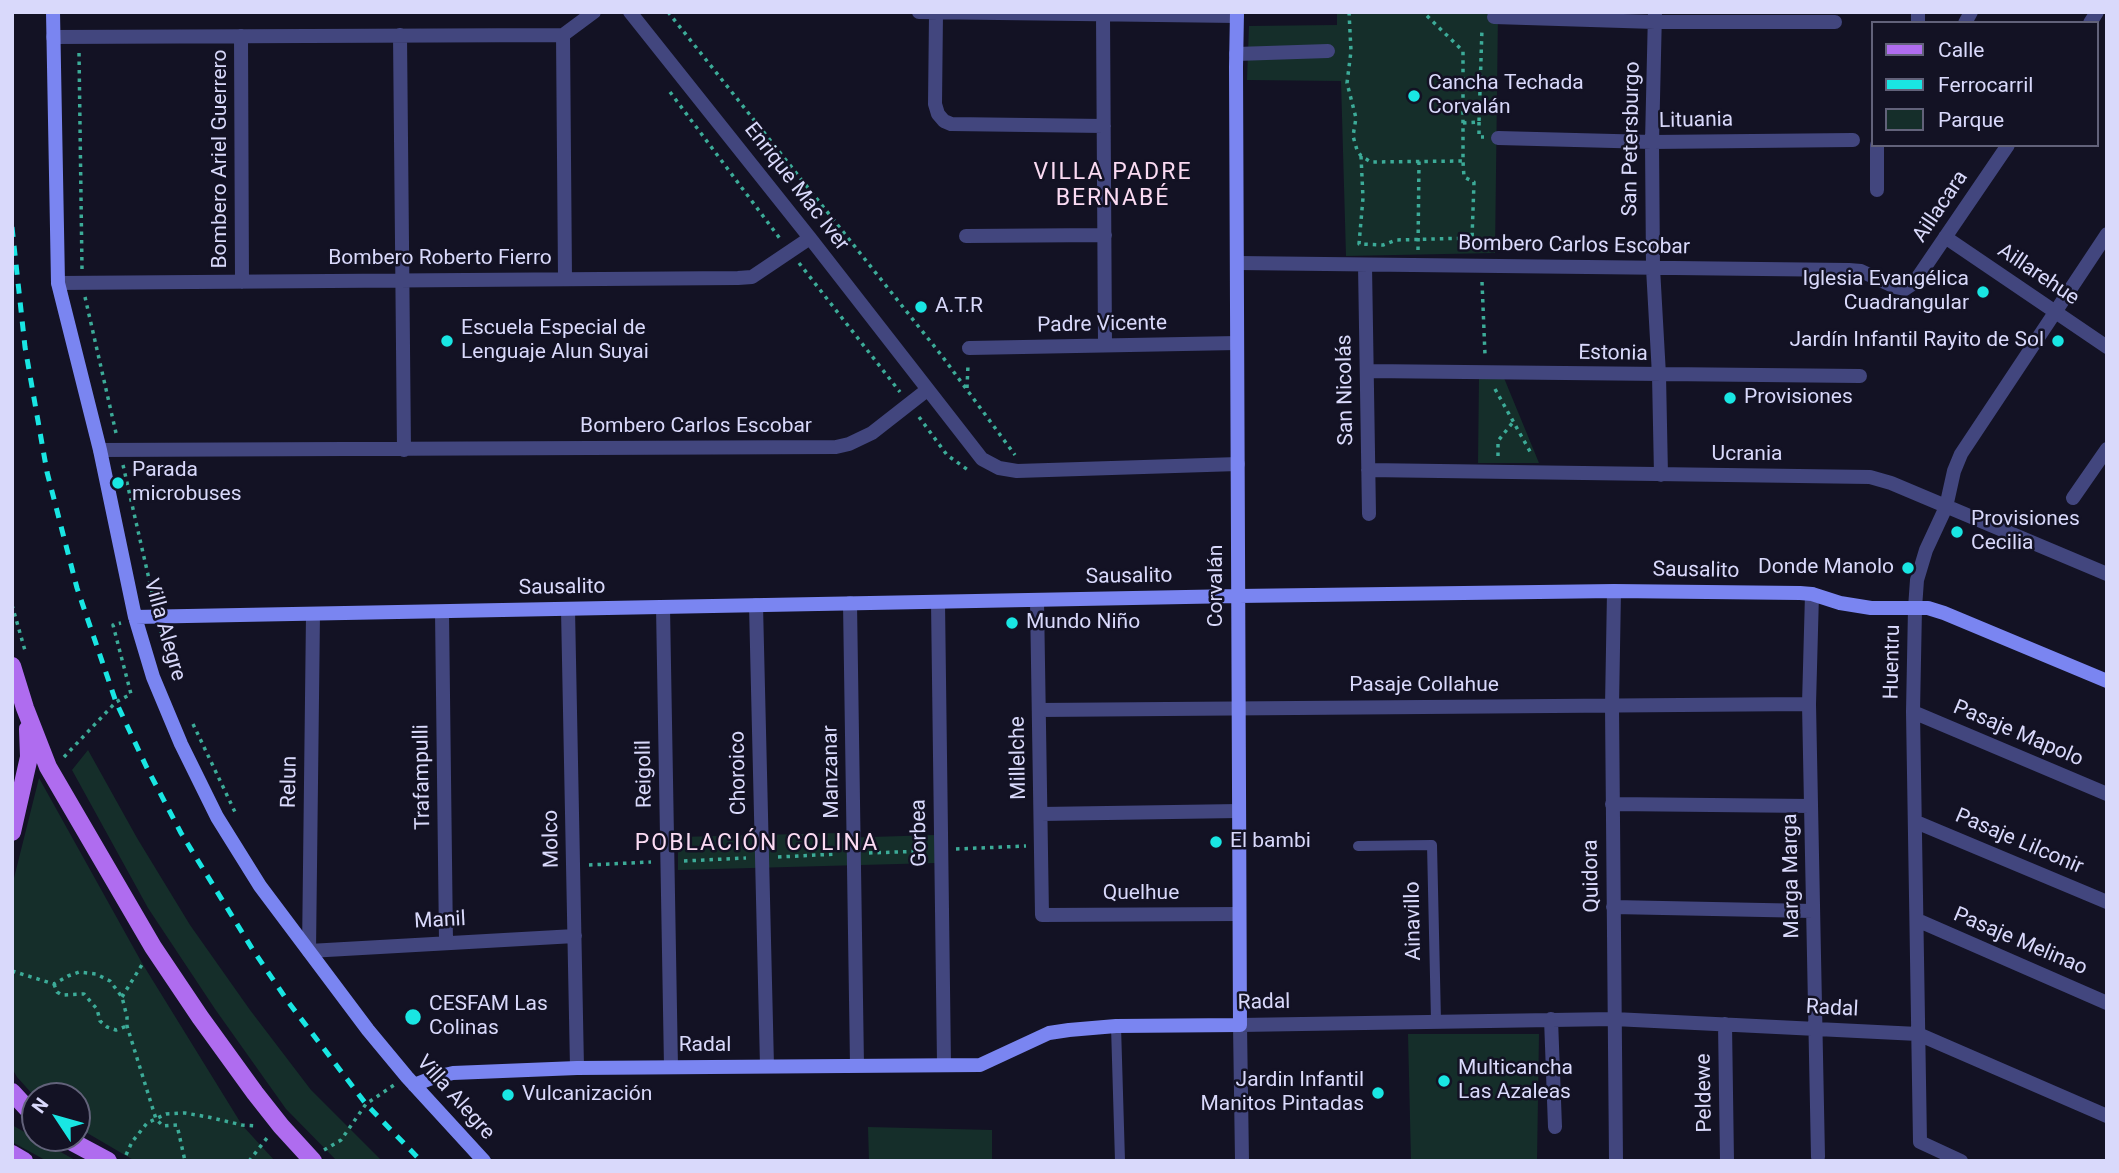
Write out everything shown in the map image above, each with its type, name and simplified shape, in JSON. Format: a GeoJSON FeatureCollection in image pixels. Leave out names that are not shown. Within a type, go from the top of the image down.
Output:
{"type":"FeatureCollection","features":[{"type":"Feature","properties":{"kind":"main road"},"geometry":{"type":"LineString","coordinates":[[12,666],[48,767],[152,947],[281,1126],[312,1159]]}},
{"type":"Feature","properties":{"kind":"main road"},"geometry":{"type":"LineString","coordinates":[[14,825],[29,757],[25,708]]}},
{"type":"Feature","properties":{"kind":"main road"},"geometry":{"type":"LineString","coordinates":[[12,790],[14,825]]}},
{"type":"Feature","properties":{"kind":"main road"},"geometry":{"type":"LineString","coordinates":[[91,1152],[107,1161]]}},
{"type":"Feature","properties":{"kind":"main road"},"geometry":{"type":"LineString","coordinates":[[12,1154],[24,1161]]}},
{"type":"Feature","properties":{"kind":"street","name":"Villa Alegre"},"geometry":{"type":"LineString","coordinates":[[53,12],[58,283],[100,450],[135,617],[163,703],[217,817],[260,886],[368,1030],[410,1081],[484,1161]]}},
{"type":"Feature","properties":{"kind":"street"},"geometry":{"type":"LineString","coordinates":[[53,37],[563,35],[593,12]]}},
{"type":"Feature","properties":{"kind":"street","name":"Enrique Mac Iver"},"geometry":{"type":"LineString","coordinates":[[630,12],[927,390]]}},
{"type":"Feature","properties":{"kind":"street"},"geometry":{"type":"LineString","coordinates":[[919,13],[1237,14]]}},
{"type":"Feature","properties":{"kind":"street"},"geometry":{"type":"LineString","coordinates":[[936,14],[935,104],[944,121],[951,124],[1104,126]]}},
{"type":"Feature","properties":{"kind":"street","name":"Corvalán"},"geometry":{"type":"LineString","coordinates":[[1237,14],[1242,1161]]}},
{"type":"Feature","properties":{"kind":"street"},"geometry":{"type":"LineString","coordinates":[[1103,15],[1105,345]]}},
{"type":"Feature","properties":{"kind":"street"},"geometry":{"type":"LineString","coordinates":[[1488,17],[1655,17],[1835,22]]}},
{"type":"Feature","properties":{"kind":"street","name":"San Petersburgo"},"geometry":{"type":"LineString","coordinates":[[1655,17],[1651,142],[1661,475]]}},
{"type":"Feature","properties":{"kind":"street"},"geometry":{"type":"LineString","coordinates":[[400,35],[404,450]]}},
{"type":"Feature","properties":{"kind":"street"},"geometry":{"type":"LineString","coordinates":[[563,35],[565,279]]}},
{"type":"Feature","properties":{"kind":"street","name":"Bombero Ariel Guerrero"},"geometry":{"type":"LineString","coordinates":[[241,36],[242,282]]}},
{"type":"Feature","properties":{"kind":"street"},"geometry":{"type":"LineString","coordinates":[[1236,54],[1328,51]]}},
{"type":"Feature","properties":{"kind":"street","name":"Lituania"},"geometry":{"type":"LineString","coordinates":[[1498,138],[1651,142],[1853,140]]}},
{"type":"Feature","properties":{"kind":"street"},"geometry":{"type":"LineString","coordinates":[[1877,147],[1878,190]]}},
{"type":"Feature","properties":{"kind":"street","name":"Aillacara"},"geometry":{"type":"LineString","coordinates":[[1905,289],[1914,283],[2007,147]]}},
{"type":"Feature","properties":{"kind":"street","name":"Huentru"},"geometry":{"type":"LineString","coordinates":[[1961,1161],[1920,1142],[1913,712],[1915,608],[1921,565],[1946,507],[1954,471],[1961,454],[2107,234]]}},
{"type":"Feature","properties":{"kind":"street"},"geometry":{"type":"LineString","coordinates":[[966,236],[1105,235]]}},
{"type":"Feature","properties":{"kind":"street","name":"Aillarehue"},"geometry":{"type":"LineString","coordinates":[[1945,237],[2107,348]]}},
{"type":"Feature","properties":{"kind":"street","name":"Bombero Roberto Fierro"},"geometry":{"type":"LineString","coordinates":[[58,283],[752,277],[810,238]]}},
{"type":"Feature","properties":{"kind":"street","name":"Bombero Carlos Escobar"},"geometry":{"type":"LineString","coordinates":[[1238,263],[1849,270],[1861,271],[1905,289]]}},
{"type":"Feature","properties":{"kind":"street","name":"San Nicolás"},"geometry":{"type":"LineString","coordinates":[[1365,265],[1369,514]]}},
{"type":"Feature","properties":{"kind":"street","name":"Padre Vicente"},"geometry":{"type":"LineString","coordinates":[[969,348],[1237,343]]}},
{"type":"Feature","properties":{"kind":"street","name":"Estonia"},"geometry":{"type":"LineString","coordinates":[[1367,372],[1860,376]]}},
{"type":"Feature","properties":{"kind":"street"},"geometry":{"type":"LineString","coordinates":[[927,390],[982,459],[999,468],[1026,471],[1238,464]]}},
{"type":"Feature","properties":{"kind":"street","name":"Bombero Carlos Escobar"},"geometry":{"type":"LineString","coordinates":[[100,450],[836,447],[872,433],[927,390]]}},
{"type":"Feature","properties":{"kind":"street"},"geometry":{"type":"LineString","coordinates":[[2073,498],[2107,449]]}},
{"type":"Feature","properties":{"kind":"street","name":"Ucrania"},"geometry":{"type":"LineString","coordinates":[[1368,470],[1859,476],[1880,480],[2107,574]]}},
{"type":"Feature","properties":{"kind":"street","name":"Sausalito"},"geometry":{"type":"LineString","coordinates":[[135,617],[1238,596],[1614,592],[1812,594],[1840,603],[1871,608],[1928,608],[1944,612],[2107,681]]}},
{"type":"Feature","properties":{"kind":"street","name":"Quidora"},"geometry":{"type":"LineString","coordinates":[[1614,592],[1612,804],[1616,1161]]}},
{"type":"Feature","properties":{"kind":"street","name":"Marga Marga"},"geometry":{"type":"LineString","coordinates":[[1812,594],[1809,704],[1818,1157]]}},
{"type":"Feature","properties":{"kind":"street","name":"Millelche"},"geometry":{"type":"LineString","coordinates":[[1037,600],[1042,915]]}},
{"type":"Feature","properties":{"kind":"street","name":"Gorbea"},"geometry":{"type":"LineString","coordinates":[[938,601],[944,1064]]}},
{"type":"Feature","properties":{"kind":"street","name":"Manzanar"},"geometry":{"type":"LineString","coordinates":[[850,603],[857,1065]]}},
{"type":"Feature","properties":{"kind":"street","name":"Choroico"},"geometry":{"type":"LineString","coordinates":[[756,605],[767,1066]]}},
{"type":"Feature","properties":{"kind":"street","name":"Reigolil"},"geometry":{"type":"LineString","coordinates":[[663,607],[671,1067]]}},
{"type":"Feature","properties":{"kind":"street","name":"Molco"},"geometry":{"type":"LineString","coordinates":[[568,609],[577,1068]]}},
{"type":"Feature","properties":{"kind":"street","name":"Trafampulli"},"geometry":{"type":"LineString","coordinates":[[442,612],[446,942]]}},
{"type":"Feature","properties":{"kind":"street","name":"Relun"},"geometry":{"type":"LineString","coordinates":[[309,951],[313,614]]}},
{"type":"Feature","properties":{"kind":"street","name":"Pasaje Collahue"},"geometry":{"type":"LineString","coordinates":[[1039,710],[1809,704]]}},
{"type":"Feature","properties":{"kind":"street","name":"Pasaje Mapolo"},"geometry":{"type":"LineString","coordinates":[[1913,712],[2107,794]]}},
{"type":"Feature","properties":{"kind":"street"},"geometry":{"type":"LineString","coordinates":[[1612,804],[1811,806]]}},
{"type":"Feature","properties":{"kind":"street"},"geometry":{"type":"LineString","coordinates":[[1041,814],[1239,811]]}},
{"type":"Feature","properties":{"kind":"street","name":"Pasaje Lilconir"},"geometry":{"type":"LineString","coordinates":[[1916,822],[2107,902]]}},
{"type":"Feature","properties":{"kind":"street"},"geometry":{"type":"LineString","coordinates":[[1613,907],[1813,911]]}},
{"type":"Feature","properties":{"kind":"street","name":"Quelhue"},"geometry":{"type":"LineString","coordinates":[[1042,915],[1239,914]]}},
{"type":"Feature","properties":{"kind":"street","name":"Pasaje Melinao"},"geometry":{"type":"LineString","coordinates":[[1917,920],[2107,1003]]}},
{"type":"Feature","properties":{"kind":"street","name":"Manil"},"geometry":{"type":"LineString","coordinates":[[309,951],[575,936]]}},
{"type":"Feature","properties":{"kind":"street"},"geometry":{"type":"LineString","coordinates":[[1551,1019],[1555,1127]]}},
{"type":"Feature","properties":{"kind":"street","name":"Radal"},"geometry":{"type":"LineString","coordinates":[[410,1081],[453,1073],[577,1068],[980,1065],[1049,1033],[1116,1026],[1614,1019],[1918,1034],[2107,1116]]}},
{"type":"Feature","properties":{"kind":"street","name":"Peldewe"},"geometry":{"type":"LineString","coordinates":[[1725,1024],[1727,1161]]}},
{"type":"Feature","properties":{"kind":"lane","name":"Ainavillo"},"geometry":{"type":"LineString","coordinates":[[1358,846],[1432,845],[1436,1021]]}},
{"type":"Feature","properties":{"kind":"lane"},"geometry":{"type":"LineString","coordinates":[[1116,1026],[1120,1161]]}},
{"type":"Feature","properties":{"kind":"path"},"geometry":{"type":"LineString","coordinates":[[668,12],[942,356],[1026,471]]}},
{"type":"Feature","properties":{"kind":"path"},"geometry":{"type":"LineString","coordinates":[[1349,12],[1348,92],[1356,118],[1354,144],[1362,156],[1371,162],[1463,161]]}},
{"type":"Feature","properties":{"kind":"path"},"geometry":{"type":"LineString","coordinates":[[1362,156],[1363,198],[1359,244],[1383,245],[1396,240],[1472,238],[1474,182],[1464,177],[1463,161],[1463,51],[1423,12]]}},
{"type":"Feature","properties":{"kind":"path"},"geometry":{"type":"LineString","coordinates":[[1463,122],[1479,122],[1488,17]]}},
{"type":"Feature","properties":{"kind":"path"},"geometry":{"type":"LineString","coordinates":[[79,37],[82,283],[169,669]]}},
{"type":"Feature","properties":{"kind":"path"},"geometry":{"type":"LineString","coordinates":[[668,89],[947,455],[976,474]]}},
{"type":"Feature","properties":{"kind":"path"},"geometry":{"type":"LineString","coordinates":[[1418,266],[1419,161]]}},
{"type":"Feature","properties":{"kind":"path"},"geometry":{"type":"LineString","coordinates":[[1482,266],[1486,373],[1541,473]]}},
{"type":"Feature","properties":{"kind":"path"},"geometry":{"type":"LineString","coordinates":[[1498,472],[1498,441],[1513,422]]}},
{"type":"Feature","properties":{"kind":"path"},"geometry":{"type":"LineString","coordinates":[[48,767],[63,758],[116,702],[131,694],[113,625],[135,617]]}},
{"type":"Feature","properties":{"kind":"path"},"geometry":{"type":"LineString","coordinates":[[189,718],[236,814]]}},
{"type":"Feature","properties":{"kind":"path"},"geometry":{"type":"LineString","coordinates":[[573,865],[1041,845]]}},
{"type":"Feature","properties":{"kind":"path"},"geometry":{"type":"LineString","coordinates":[[122,997],[152,947]]}},
{"type":"Feature","properties":{"kind":"path"},"geometry":{"type":"LineString","coordinates":[[12,971],[54,984],[79,972],[96,974],[110,981],[122,997],[127,1026],[156,1119],[163,1126],[177,1125],[185,1161]]}},
{"type":"Feature","properties":{"kind":"path"},"geometry":{"type":"LineString","coordinates":[[54,984],[57,992],[62,995],[84,994],[107,1027],[116,1030],[127,1026]]}},
{"type":"Feature","properties":{"kind":"path"},"geometry":{"type":"LineString","coordinates":[[312,1159],[341,1140],[366,1104],[410,1081]]}},
{"type":"Feature","properties":{"kind":"path"},"geometry":{"type":"LineString","coordinates":[[124,1161],[140,1130],[147,1123],[166,1114],[208,1116],[242,1125],[281,1126]]}},
{"type":"Feature","properties":{"kind":"path"},"geometry":{"type":"LineString","coordinates":[[249,1161],[281,1126]]}},
{"type":"Feature","properties":{"kind":"green space"},"geometry":{"type":"Polygon","coordinates":[[[1337,12],[1498,12],[1495,253],[1346,256],[1341,81],[1247,80],[1249,26],[1337,25],[1337,12]]]}},
{"type":"Feature","properties":{"kind":"green space"},"geometry":{"type":"Polygon","coordinates":[[[1479,377],[1504,378],[1539,463],[1478,463],[1479,377]]]}},
{"type":"Feature","properties":{"kind":"green space"},"geometry":{"type":"Polygon","coordinates":[[[88,750],[190,925],[250,1010],[311,1090],[382,1161],[337,1161],[286,1109],[148,908],[72,770],[88,750]]]}},
{"type":"Feature","properties":{"kind":"green space"},"geometry":{"type":"Polygon","coordinates":[[[39,778],[142,963],[242,1125],[275,1161],[135,1161],[91,1135],[91,1082],[22,1082],[12,1068],[12,886],[39,778]]]}},
{"type":"Feature","properties":{"kind":"green space"},"geometry":{"type":"Polygon","coordinates":[[[839,833],[839,838],[935,835],[935,863],[678,870],[678,837],[839,833]]]}},
{"type":"Feature","properties":{"kind":"green space"},"geometry":{"type":"Polygon","coordinates":[[[1408,1034],[1539,1034],[1537,1161],[1411,1161],[1408,1034]]]}},
{"type":"Feature","properties":{"kind":"green space"},"geometry":{"type":"Polygon","coordinates":[[[12,1125],[21,1130],[21,1147],[12,1142],[12,1125]]]}},
{"type":"Feature","properties":{"kind":"green space"},"geometry":{"type":"Polygon","coordinates":[[[868,1127],[992,1130],[992,1161],[869,1161],[868,1127]]]}},
{"type":"Feature","properties":{"kind":"green space"},"geometry":{"type":"Polygon","coordinates":[[[30,1152],[61,1152],[77,1161],[47,1161],[30,1152]]]}},
{"type":"Feature","properties":{"kind":"railway"},"geometry":{"type":"LineString","coordinates":[[12,227],[25,347],[47,472],[77,588],[116,702],[181,833],[253,950],[289,1003],[366,1104],[421,1161]]}},
{"type":"Feature","properties":{"kind":"place","name":"Cancha Techada Corvalán"},"geometry":{"type":"Point","coordinates":[1414,96]}},
{"type":"Feature","properties":{"kind":"place","name":"Iglesia Evangélica Cuadrangular"},"geometry":{"type":"Point","coordinates":[1983,292]}},
{"type":"Feature","properties":{"kind":"place","name":"A.T.R"},"geometry":{"type":"Point","coordinates":[921,307]}},
{"type":"Feature","properties":{"kind":"place","name":"Escuela Especial de Lenguaje Alun Suyai"},"geometry":{"type":"Point","coordinates":[447,341]}},
{"type":"Feature","properties":{"kind":"place","name":"Jardín Infantil Rayito de Sol"},"geometry":{"type":"Point","coordinates":[2058,341]}},
{"type":"Feature","properties":{"kind":"place","name":"Provisiones"},"geometry":{"type":"Point","coordinates":[1730,398]}},
{"type":"Feature","properties":{"kind":"place","name":"Parada microbuses"},"geometry":{"type":"Point","coordinates":[118,483]}},
{"type":"Feature","properties":{"kind":"place","name":"Provisiones Cecilia"},"geometry":{"type":"Point","coordinates":[1957,532]}},
{"type":"Feature","properties":{"kind":"place","name":"Donde Manolo"},"geometry":{"type":"Point","coordinates":[1908,568]}},
{"type":"Feature","properties":{"kind":"place","name":"Mundo Niño"},"geometry":{"type":"Point","coordinates":[1012,623]}},
{"type":"Feature","properties":{"kind":"place","name":"El bambi"},"geometry":{"type":"Point","coordinates":[1216,842]}},
{"type":"Feature","properties":{"kind":"place","name":"CESFAM Las Colinas"},"geometry":{"type":"Point","coordinates":[413,1017]}},
{"type":"Feature","properties":{"kind":"place","name":"Multicancha Las Azaleas"},"geometry":{"type":"Point","coordinates":[1444,1081]}},
{"type":"Feature","properties":{"kind":"place","name":"Jardin Infantil Manitos Pintadas"},"geometry":{"type":"Point","coordinates":[1378,1093]}},
{"type":"Feature","properties":{"kind":"place","name":"Vulcanización"},"geometry":{"type":"Point","coordinates":[508,1095]}},
{"type":"Feature","properties":{"kind":"district","name":"VILLA PADRE BERNABÉ"},"geometry":{"type":"Point","coordinates":[1113,186]}},
{"type":"Feature","properties":{"kind":"district","name":"POBLACIÓN COLINA"},"geometry":{"type":"Point","coordinates":[757,844]}}]}
